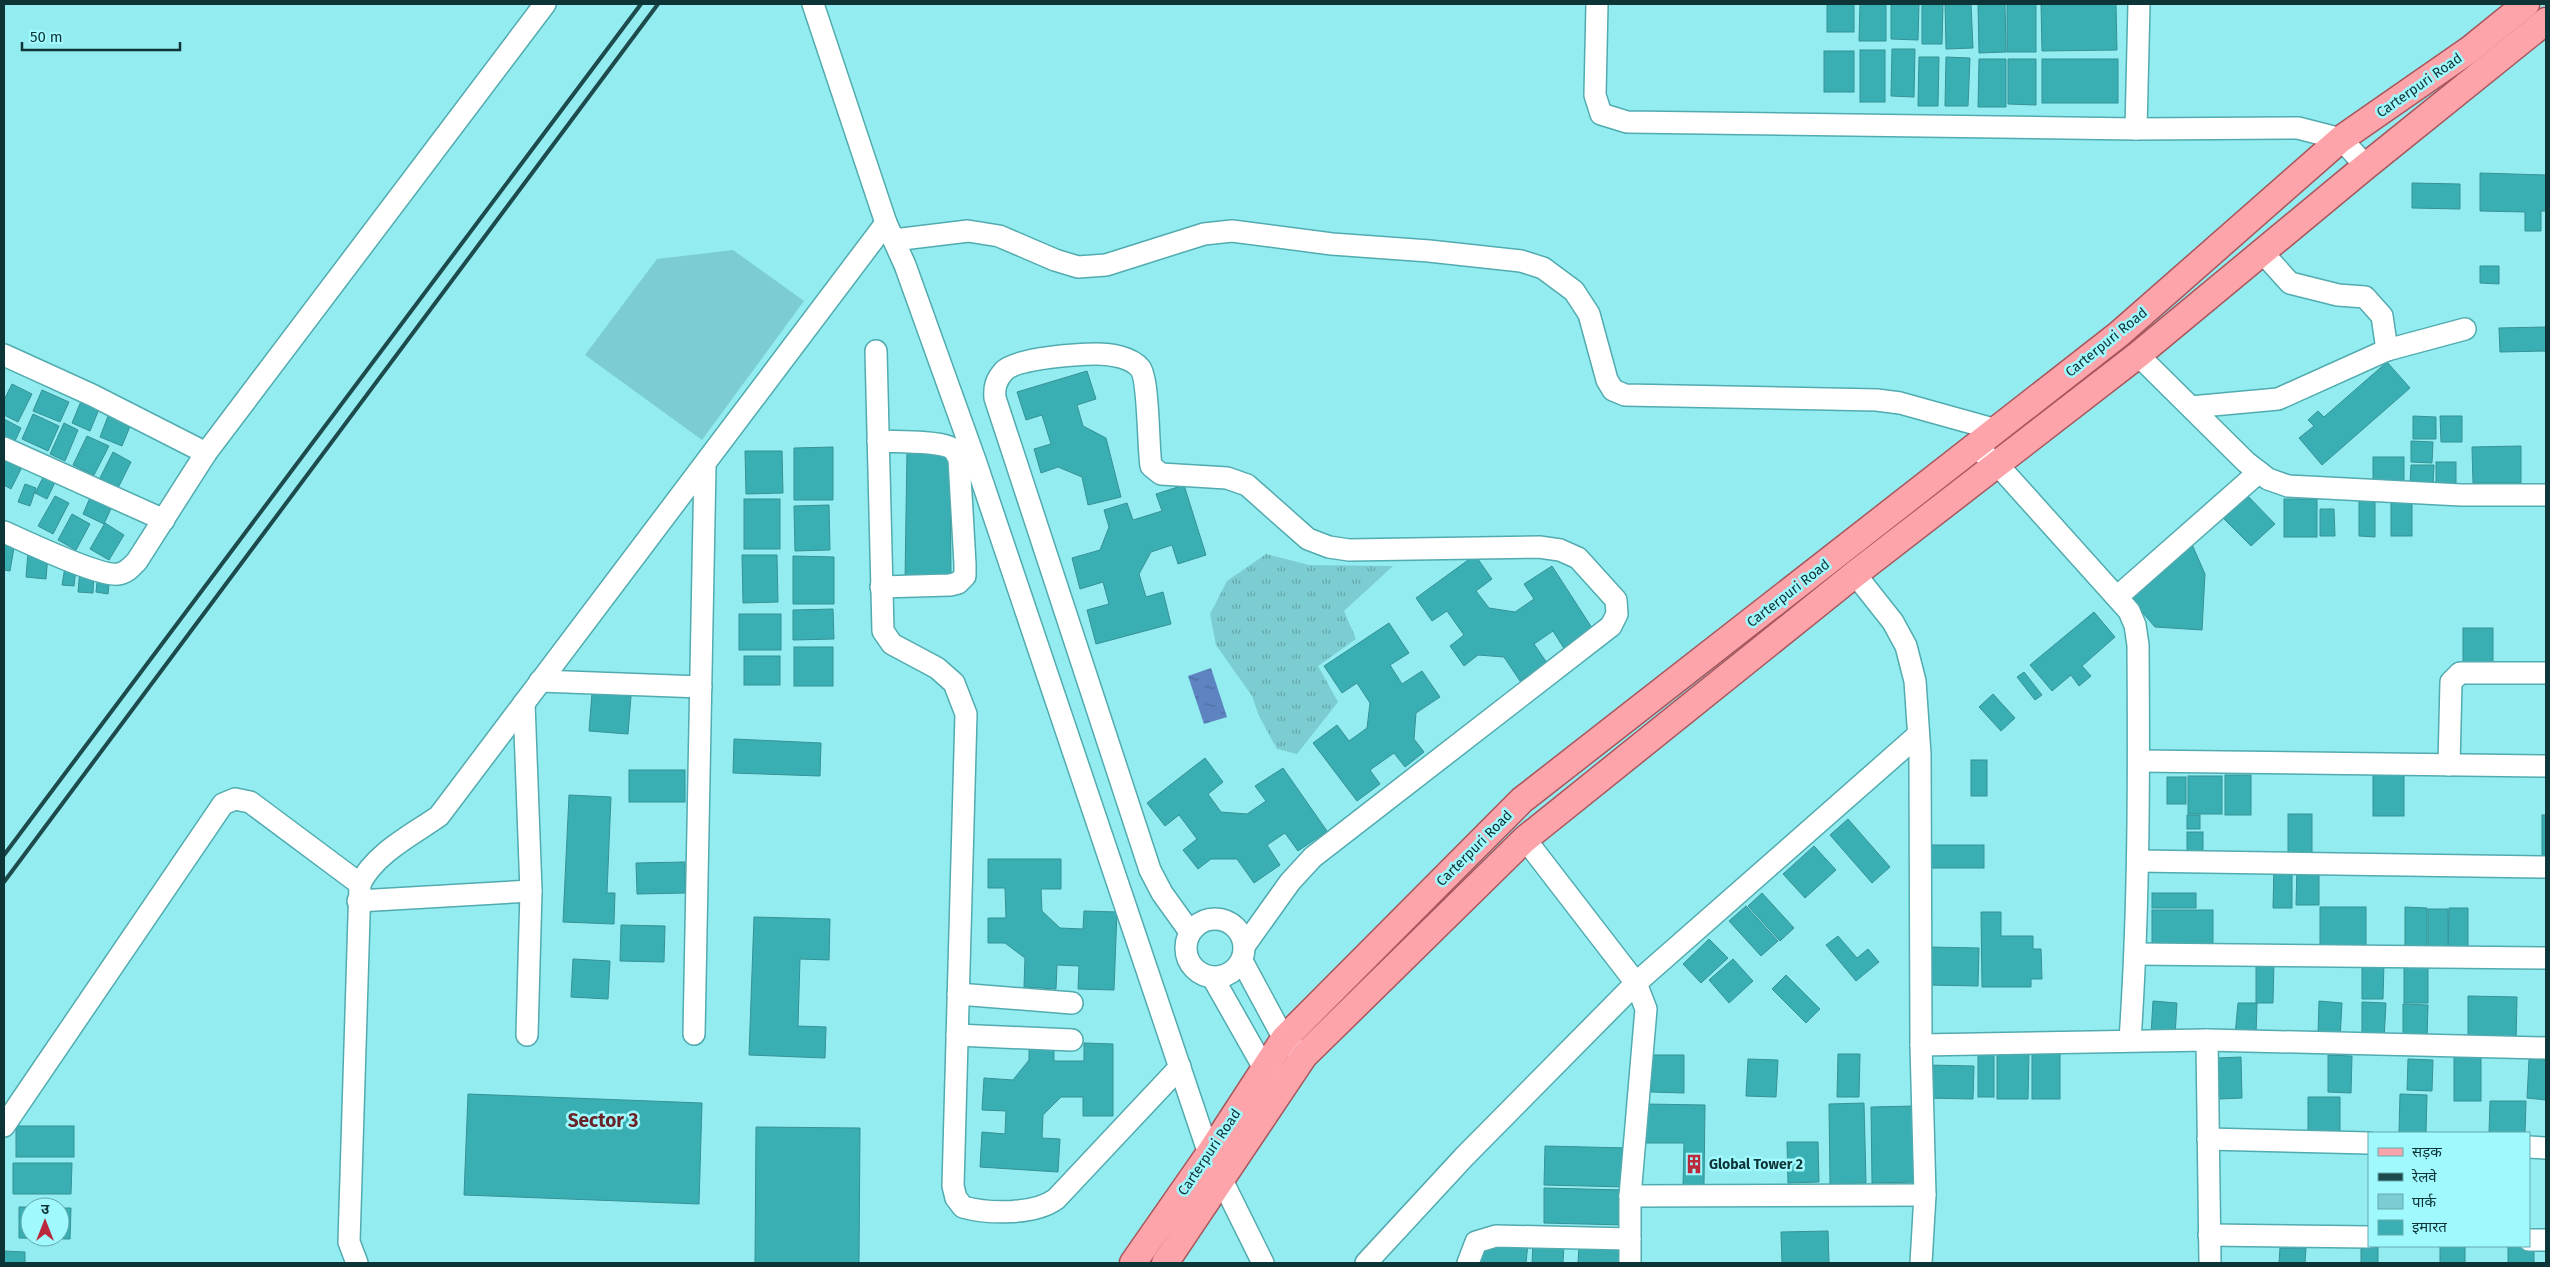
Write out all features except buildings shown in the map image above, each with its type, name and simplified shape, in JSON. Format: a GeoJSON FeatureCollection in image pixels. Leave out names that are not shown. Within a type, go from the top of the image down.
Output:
{"type":"FeatureCollection","features":[{"type":"Feature","properties":{"kind":"main road","name":"Carterpuri Road"},"geometry":{"type":"LineString","coordinates":[[1133,1263],[1209,1154],[1284,1040],[1522,800],[1975,448],[2118,334],[2341,139],[2469,50],[2526,4]]}},
{"type":"Feature","properties":{"kind":"main road","name":"Carterpuri Road"},"geometry":{"type":"LineString","coordinates":[[1164,1263],[1222,1181],[1285,1082],[1304,1056],[1525,840],[1855,574],[1996,463],[2138,356],[2366,166],[2546,21]]}},
{"type":"Feature","properties":{"kind":"street"},"geometry":{"type":"LineString","coordinates":[[4,532],[68,560],[115,575],[126,573],[137,561],[206,453],[545,4]]}},
{"type":"Feature","properties":{"kind":"street"},"geometry":{"type":"LineString","coordinates":[[812,4],[890,231],[975,460],[1209,1154],[1263,1263]]}},
{"type":"Feature","properties":{"kind":"street"},"geometry":{"type":"LineString","coordinates":[[1597,4],[1595,94],[1601,114],[1627,122],[2136,129],[2298,128],[2341,139],[2366,166]]}},
{"type":"Feature","properties":{"kind":"street"},"geometry":{"type":"LineString","coordinates":[[2136,129],[2139,4]]}},
{"type":"Feature","properties":{"kind":"street"},"geometry":{"type":"LineString","coordinates":[[890,231],[968,232],[999,236],[1055,260],[1078,267],[1106,265],[1204,234],[1232,231],[1332,244],[1429,251],[1521,261],[1543,268],[1574,291],[1589,314],[1607,380],[1613,390],[1625,395],[1877,400],[1900,403],[1997,430]]}},
{"type":"Feature","properties":{"kind":"street"},"geometry":{"type":"LineString","coordinates":[[357,1263],[349,1242],[359,893],[366,870],[439,816],[705,466],[890,231]]}},
{"type":"Feature","properties":{"kind":"street"},"geometry":{"type":"LineString","coordinates":[[2262,252],[2290,283],[2338,295],[2365,297],[2382,316],[2387,350]]}},
{"type":"Feature","properties":{"kind":"street"},"geometry":{"type":"LineString","coordinates":[[2190,407],[2278,399],[2387,350],[2465,329]]}},
{"type":"Feature","properties":{"kind":"street"},"geometry":{"type":"LineString","coordinates":[[876,351],[883,631],[892,644],[937,668],[954,683],[966,714],[953,1186],[956,1198],[963,1207],[976,1210],[1031,1210],[1046,1206],[1056,1199],[1180,1067]]}},
{"type":"Feature","properties":{"kind":"street"},"geometry":{"type":"LineString","coordinates":[[1190,932],[1162,893],[1150,870],[995,398],[994,385],[1005,370],[1019,362],[1098,354],[1126,358],[1140,368],[1145,383],[1151,466],[1161,474],[1228,478],[1246,486],[1308,539],[1329,548],[1349,550],[1539,547],[1560,550],[1578,558],[1616,600],[1616,614],[1611,626],[1313,857],[1290,882],[1243,953],[1230,974],[1213,978],[1205,976],[1191,966],[1186,949],[1190,932],[1204,921],[1222,919],[1238,929],[1243,953],[1284,1040],[1304,1056]]}},
{"type":"Feature","properties":{"kind":"street"},"geometry":{"type":"LineString","coordinates":[[4,355],[92,394],[206,453]]}},
{"type":"Feature","properties":{"kind":"street"},"geometry":{"type":"LineString","coordinates":[[2138,356],[2259,472],[2268,479],[2288,486],[2461,495],[2546,495]]}},
{"type":"Feature","properties":{"kind":"street"},"geometry":{"type":"LineString","coordinates":[[878,441],[949,446],[955,451],[959,459],[965,564],[965,576],[958,583],[950,586],[881,587]]}},
{"type":"Feature","properties":{"kind":"street"},"geometry":{"type":"LineString","coordinates":[[4,448],[164,520]]}},
{"type":"Feature","properties":{"kind":"street"},"geometry":{"type":"LineString","coordinates":[[1975,448],[1996,463],[2117,597],[2129,611],[2135,625],[2138,645],[2138,861],[2136,954],[2130,1040]]}},
{"type":"Feature","properties":{"kind":"street"},"geometry":{"type":"LineString","coordinates":[[694,1034],[705,466]]}},
{"type":"Feature","properties":{"kind":"street"},"geometry":{"type":"LineString","coordinates":[[2117,597],[2259,472]]}},
{"type":"Feature","properties":{"kind":"street"},"geometry":{"type":"LineString","coordinates":[[1855,574],[1893,622],[1906,646],[1915,681],[1918,735],[1921,1045],[1925,1195],[1922,1263]]}},
{"type":"Feature","properties":{"kind":"street"},"geometry":{"type":"LineString","coordinates":[[2449,765],[2451,682],[2454,676],[2460,672],[2546,672]]}},
{"type":"Feature","properties":{"kind":"street"},"geometry":{"type":"LineString","coordinates":[[540,681],[701,687]]}},
{"type":"Feature","properties":{"kind":"street"},"geometry":{"type":"LineString","coordinates":[[524,703],[531,891],[527,1035]]}},
{"type":"Feature","properties":{"kind":"street"},"geometry":{"type":"LineString","coordinates":[[1366,1263],[1463,1158],[1636,983],[1918,735]]}},
{"type":"Feature","properties":{"kind":"street"},"geometry":{"type":"LineString","coordinates":[[2138,761],[2546,766]]}},
{"type":"Feature","properties":{"kind":"street"},"geometry":{"type":"LineString","coordinates":[[4,1126],[223,804],[235,799],[250,802],[359,893],[531,891]]}},
{"type":"Feature","properties":{"kind":"street"},"geometry":{"type":"LineString","coordinates":[[1525,840],[1636,983],[1646,1010],[1630,1196],[1630,1263]]}},
{"type":"Feature","properties":{"kind":"street"},"geometry":{"type":"LineString","coordinates":[[2138,861],[2546,868]]}},
{"type":"Feature","properties":{"kind":"street"},"geometry":{"type":"LineString","coordinates":[[2136,954],[2546,958]]}},
{"type":"Feature","properties":{"kind":"street"},"geometry":{"type":"LineString","coordinates":[[1213,978],[1264,1068],[1285,1082]]}},
{"type":"Feature","properties":{"kind":"street"},"geometry":{"type":"LineString","coordinates":[[958,994],[1072,1002]]}},
{"type":"Feature","properties":{"kind":"street"},"geometry":{"type":"LineString","coordinates":[[957,1034],[1072,1040]]}},
{"type":"Feature","properties":{"kind":"street"},"geometry":{"type":"LineString","coordinates":[[1921,1045],[2206,1040],[2546,1048]]}},
{"type":"Feature","properties":{"kind":"street"},"geometry":{"type":"LineString","coordinates":[[2206,1040],[2210,1263]]}},
{"type":"Feature","properties":{"kind":"street"},"geometry":{"type":"LineString","coordinates":[[2208,1139],[2368,1143]]}},
{"type":"Feature","properties":{"kind":"street"},"geometry":{"type":"LineString","coordinates":[[2530,1147],[2546,1148]]}},
{"type":"Feature","properties":{"kind":"street"},"geometry":{"type":"LineString","coordinates":[[1630,1196],[1925,1195]]}},
{"type":"Feature","properties":{"kind":"street"},"geometry":{"type":"LineString","coordinates":[[2209,1234],[2368,1237]]}},
{"type":"Feature","properties":{"kind":"street"},"geometry":{"type":"LineString","coordinates":[[1468,1263],[1476,1242],[1496,1236],[1630,1239]]}},
{"type":"Feature","properties":{"kind":"street"},"geometry":{"type":"LineString","coordinates":[[2530,1240],[2546,1240]]}},
{"type":"Feature","properties":{"kind":"green space"},"geometry":{"type":"Polygon","coordinates":[[[733,250],[804,301],[702,440],[585,355],[657,259],[733,250]]]}},
{"type":"Feature","properties":{"kind":"green space"},"geometry":{"type":"Polygon","coordinates":[[[1266,554],[1309,565],[1393,566],[1344,611],[1356,639],[1318,666],[1338,702],[1297,754],[1277,749],[1259,716],[1252,696],[1216,645],[1210,614],[1227,581],[1266,554]]]}},
{"type":"Feature","properties":{"kind":"water"},"geometry":{"type":"Polygon","coordinates":[[[1211,668],[1227,717],[1204,724],[1188,676],[1211,668]]]}},
{"type":"Feature","properties":{"kind":"railway"},"geometry":{"type":"LineString","coordinates":[[4,855],[641,4]]}},
{"type":"Feature","properties":{"kind":"railway"},"geometry":{"type":"LineString","coordinates":[[4,882],[658,4]]}},
{"type":"Feature","properties":{"kind":"place","name":"Global Tower 2"},"geometry":{"type":"Point","coordinates":[1694,1164]}},
{"type":"Feature","properties":{"kind":"district","name":"Sector 3"},"geometry":{"type":"Point","coordinates":[603,1120]}}]}
